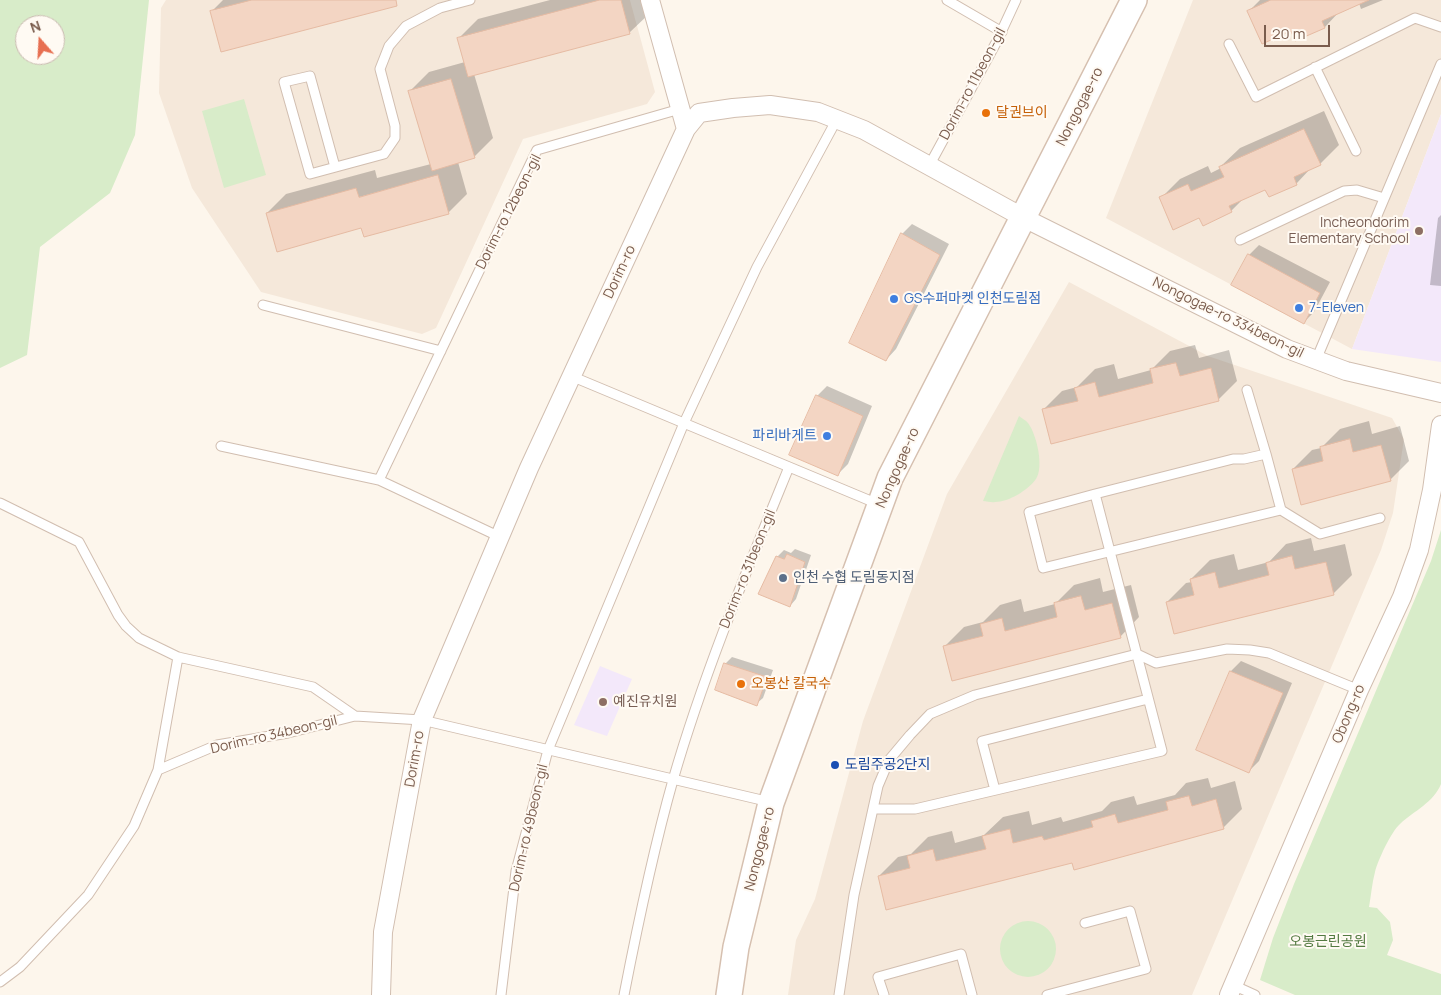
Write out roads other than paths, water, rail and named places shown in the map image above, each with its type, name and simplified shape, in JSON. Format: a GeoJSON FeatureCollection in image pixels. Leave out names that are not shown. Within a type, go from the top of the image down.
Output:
{"type":"FeatureCollection","features":[{"type":"Feature","properties":{"kind":"main road","name":"Nongogae-ro"},"geometry":{"type":"LineString","coordinates":[[730,995],[736,947],[771,802],[890,478],[1134,0]]}},
{"type":"Feature","properties":{"kind":"street"},"geometry":{"type":"LineString","coordinates":[[650,0],[686,130]]}},
{"type":"Feature","properties":{"kind":"street"},"geometry":{"type":"LineString","coordinates":[[686,130],[698,113],[733,108],[770,105],[818,112],[864,130],[1024,218]]}},
{"type":"Feature","properties":{"kind":"street","name":"Dorim-ro"},"geometry":{"type":"LineString","coordinates":[[381,995],[383,932],[422,720],[571,376],[686,130]]}},
{"type":"Feature","properties":{"kind":"street","name":"Nongogae-ro 334beon-gil"},"geometry":{"type":"LineString","coordinates":[[1024,218],[1286,349],[1346,371],[1441,393]]}},
{"type":"Feature","properties":{"kind":"street","name":"Obong-ro"},"geometry":{"type":"LineString","coordinates":[[1231,990],[1359,690],[1402,597],[1419,550],[1432,490],[1441,425]]}},
{"type":"Feature","properties":{"kind":"lane"},"geometry":{"type":"LineString","coordinates":[[335,166],[310,76],[284,82],[310,174],[384,154],[394,138],[395,126],[380,69],[389,46],[406,26],[444,3],[470,0]]}},
{"type":"Feature","properties":{"kind":"lane"},"geometry":{"type":"LineString","coordinates":[[947,0],[1002,32]]}},
{"type":"Feature","properties":{"kind":"lane","name":"Dorim-ro 11beon-gil"},"geometry":{"type":"LineString","coordinates":[[929,166],[1002,32],[1016,0]]}},
{"type":"Feature","properties":{"kind":"lane"},"geometry":{"type":"LineString","coordinates":[[1229,44],[1256,97],[1415,18],[1441,27]]}},
{"type":"Feature","properties":{"kind":"lane"},"geometry":{"type":"LineString","coordinates":[[1316,360],[1441,64]]}},
{"type":"Feature","properties":{"kind":"lane"},"geometry":{"type":"LineString","coordinates":[[1315,67],[1356,151]]}},
{"type":"Feature","properties":{"kind":"lane","name":"Dorim-ro 12beon-gil"},"geometry":{"type":"LineString","coordinates":[[379,480],[537,150],[680,109]]}},
{"type":"Feature","properties":{"kind":"lane"},"geometry":{"type":"LineString","coordinates":[[548,750],[684,423],[756,267],[837,120]]}},
{"type":"Feature","properties":{"kind":"lane"},"geometry":{"type":"LineString","coordinates":[[1240,240],[1344,191],[1357,190],[1384,198]]}},
{"type":"Feature","properties":{"kind":"lane"},"geometry":{"type":"LineString","coordinates":[[263,305],[441,351]]}},
{"type":"Feature","properties":{"kind":"lane"},"geometry":{"type":"LineString","coordinates":[[571,376],[881,506]]}},
{"type":"Feature","properties":{"kind":"lane"},"geometry":{"type":"LineString","coordinates":[[1248,390],[1281,510],[1320,534],[1380,518]]}},
{"type":"Feature","properties":{"kind":"lane"},"geometry":{"type":"LineString","coordinates":[[221,446],[379,480],[500,537]]}},
{"type":"Feature","properties":{"kind":"lane"},"geometry":{"type":"LineString","coordinates":[[1266,454],[1234,460],[1029,512],[1043,568],[1281,510]]}},
{"type":"Feature","properties":{"kind":"lane","name":"Dorim-ro 31beon-gil"},"geometry":{"type":"LineString","coordinates":[[674,780],[720,638],[789,467]]}},
{"type":"Feature","properties":{"kind":"lane"},"geometry":{"type":"LineString","coordinates":[[873,809],[915,809],[1162,751],[1096,494]]}},
{"type":"Feature","properties":{"kind":"lane"},"geometry":{"type":"LineString","coordinates":[[0,503],[79,542],[99,576],[118,615],[126,626],[139,638],[178,657],[314,687],[355,716]]}},
{"type":"Feature","properties":{"kind":"lane"},"geometry":{"type":"LineString","coordinates":[[839,995],[854,895],[878,786],[889,760],[910,734],[930,714],[975,694],[1137,654],[1156,663],[1227,649],[1250,650],[1277,656],[1359,690]]}},
{"type":"Feature","properties":{"kind":"lane"},"geometry":{"type":"LineString","coordinates":[[0,982],[20,967],[88,896],[134,826],[158,770],[178,657]]}},
{"type":"Feature","properties":{"kind":"lane"},"geometry":{"type":"LineString","coordinates":[[995,790],[982,741],[1148,699]]}},
{"type":"Feature","properties":{"kind":"lane","name":"Dorim-ro 34beon-gil"},"geometry":{"type":"LineString","coordinates":[[158,770],[217,745],[288,732],[355,716],[422,720]]}},
{"type":"Feature","properties":{"kind":"lane"},"geometry":{"type":"LineString","coordinates":[[422,720],[771,802]]}},
{"type":"Feature","properties":{"kind":"lane","name":"Dorim-ro 49beon-gil"},"geometry":{"type":"LineString","coordinates":[[501,995],[516,871],[548,750]]}},
{"type":"Feature","properties":{"kind":"lane"},"geometry":{"type":"LineString","coordinates":[[624,995],[643,896],[674,780]]}},
{"type":"Feature","properties":{"kind":"lane"},"geometry":{"type":"LineString","coordinates":[[1047,995],[1146,969],[1130,911],[1085,923]]}},
{"type":"Feature","properties":{"kind":"lane"},"geometry":{"type":"LineString","coordinates":[[884,995],[878,977],[961,954],[972,995]]}},
{"type":"Feature","properties":{"kind":"lane"},"geometry":{"type":"LineString","coordinates":[[1231,990],[1255,995]]}},
{"type":"Feature","properties":{"kind":"place","name":"달권브이"},"geometry":{"type":"Point","coordinates":[986,113]}},
{"type":"Feature","properties":{"kind":"place","name":"Incheondorim Elementary School"},"geometry":{"type":"Point","coordinates":[1419,231]}},
{"type":"Feature","properties":{"kind":"place","name":"GS수퍼마켓 인천도림점"},"geometry":{"type":"Point","coordinates":[894,299]}},
{"type":"Feature","properties":{"kind":"place","name":"7-Eleven"},"geometry":{"type":"Point","coordinates":[1299,308]}},
{"type":"Feature","properties":{"kind":"place","name":"파리바게트"},"geometry":{"type":"Point","coordinates":[827,436]}},
{"type":"Feature","properties":{"kind":"place","name":"인천 수협 도림동지점"},"geometry":{"type":"Point","coordinates":[783,578]}},
{"type":"Feature","properties":{"kind":"place","name":"오봉산 칼국수"},"geometry":{"type":"Point","coordinates":[741,684]}},
{"type":"Feature","properties":{"kind":"place","name":"예진유치원"},"geometry":{"type":"Point","coordinates":[603,702]}},
{"type":"Feature","properties":{"kind":"place","name":"도림주공2단지"},"geometry":{"type":"Point","coordinates":[835,765]}},
{"type":"Feature","properties":{"kind":"park label","name":"오봉근린공원"},"geometry":{"type":"Point","coordinates":[1328,942]}}]}
